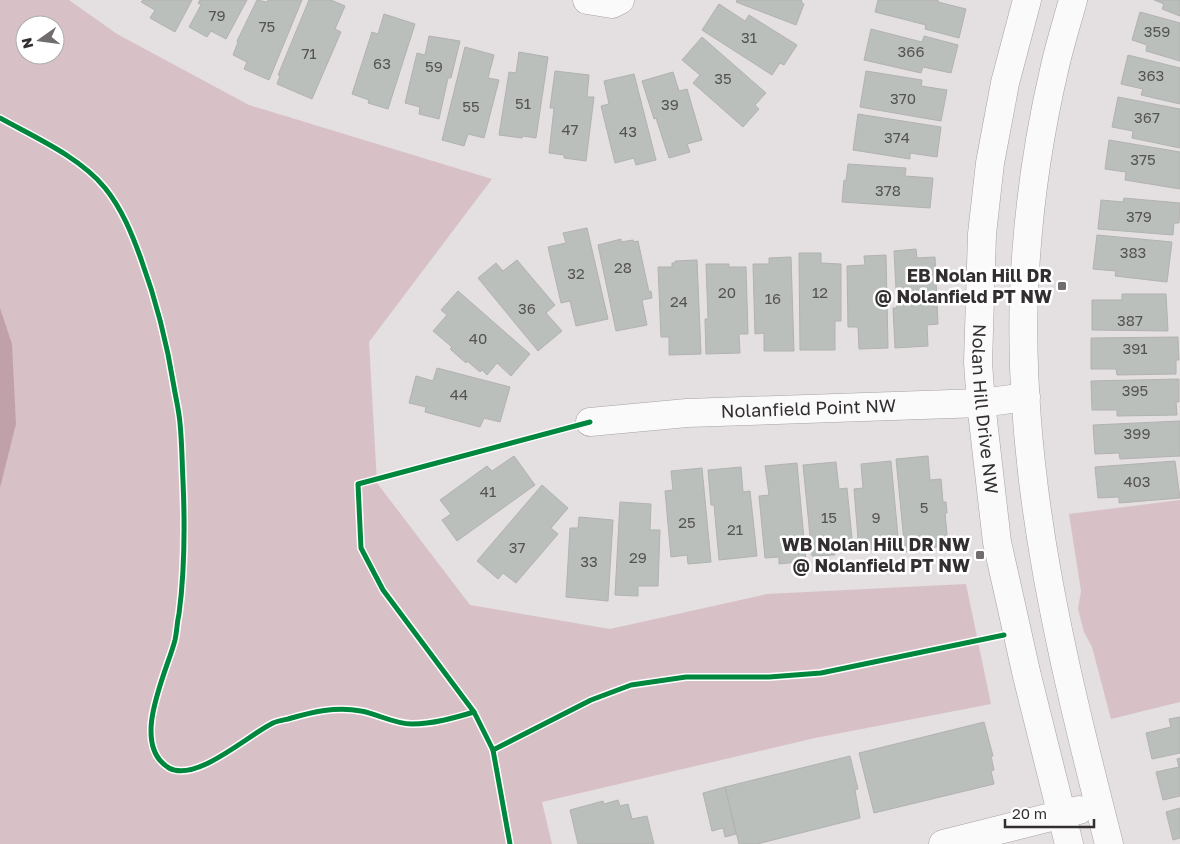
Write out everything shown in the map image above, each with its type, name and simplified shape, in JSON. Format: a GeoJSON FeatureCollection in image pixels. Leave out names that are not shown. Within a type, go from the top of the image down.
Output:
{"type":"FeatureCollection","features":[{"type":"Feature","properties":{"kind":"street"},"geometry":{"type":"LineString","coordinates":[[588,0],[612,4],[620,0]]}},
{"type":"Feature","properties":{"kind":"street","name":"Nolan Hill Drive NW"},"geometry":{"type":"LineString","coordinates":[[1027,0],[1005,83],[990,163],[982,234],[978,363],[980,403],[997,542],[1027,676],[1069,844]]}},
{"type":"Feature","properties":{"kind":"street"},"geometry":{"type":"LineString","coordinates":[[1073,0],[1055,65],[1041,138],[1033,195],[1024,292],[1026,397],[1032,468],[1049,590],[1109,844]]}},
{"type":"Feature","properties":{"kind":"street","name":"Nolanfield Point NW"},"geometry":{"type":"LineString","coordinates":[[590,422],[687,413],[980,403],[1026,397]]}},
{"type":"Feature","properties":{"kind":"street"},"geometry":{"type":"LineString","coordinates":[[942,844],[1099,805]]}},
{"type":"Feature","properties":{"kind":"shaded area"},"geometry":{"type":"Polygon","coordinates":[[[0,0],[69,0],[117,34],[249,105],[492,179],[369,342],[377,483],[470,605],[610,629],[767,594],[966,584],[991,704],[815,738],[542,802],[552,844],[0,844],[0,0]]]}},
{"type":"Feature","properties":{"kind":"shaded area"},"geometry":{"type":"Polygon","coordinates":[[[0,308],[12,344],[16,424],[0,488],[0,308]]]}},
{"type":"Feature","properties":{"kind":"shaded area"},"geometry":{"type":"Polygon","coordinates":[[[1180,500],[1180,702],[1111,719],[1092,647],[1084,632],[1078,609],[1081,591],[1069,514],[1180,500]]]}},
{"type":"Feature","properties":{"kind":"building"},"geometry":{"type":"Polygon","coordinates":[[[143,0],[192,0],[175,32],[150,18],[155,10],[141,2],[143,0]]]}},
{"type":"Feature","properties":{"kind":"building"},"geometry":{"type":"Polygon","coordinates":[[[200,0],[247,0],[226,39],[211,31],[207,37],[189,27],[201,5],[198,3],[200,0]]]}},
{"type":"Feature","properties":{"kind":"building"},"geometry":{"type":"Polygon","coordinates":[[[257,0],[267,2],[268,0],[302,0],[269,80],[244,69],[247,62],[233,55],[237,41],[257,0]]]}},
{"type":"Feature","properties":{"kind":"building"},"geometry":{"type":"Polygon","coordinates":[[[309,0],[331,0],[345,6],[335,29],[341,32],[312,99],[277,84],[280,76],[278,75],[309,0]]]}},
{"type":"Feature","properties":{"kind":"building"},"geometry":{"type":"Polygon","coordinates":[[[737,0],[802,0],[801,2],[804,4],[796,25],[736,2],[737,0]]]}},
{"type":"Feature","properties":{"kind":"building"},"geometry":{"type":"Polygon","coordinates":[[[878,0],[938,0],[938,2],[966,9],[959,38],[925,29],[926,25],[875,12],[878,0]]]}},
{"type":"Feature","properties":{"kind":"building"},"geometry":{"type":"Polygon","coordinates":[[[1154,0],[1180,0],[1180,16],[1162,9],[1164,4],[1154,0]]]}},
{"type":"Feature","properties":{"kind":"building"},"geometry":{"type":"Polygon","coordinates":[[[719,4],[745,21],[749,15],[797,45],[784,65],[780,63],[772,75],[702,30],[719,4]]]}},
{"type":"Feature","properties":{"kind":"building"},"geometry":{"type":"Polygon","coordinates":[[[1140,12],[1180,23],[1180,61],[1146,51],[1147,45],[1132,40],[1140,12]]]}},
{"type":"Feature","properties":{"kind":"building"},"geometry":{"type":"Polygon","coordinates":[[[384,14],[415,24],[388,109],[368,103],[369,100],[352,94],[372,32],[378,34],[384,14]]]}},
{"type":"Feature","properties":{"kind":"building"},"geometry":{"type":"Polygon","coordinates":[[[871,29],[922,42],[924,36],[958,45],[951,73],[923,67],[921,73],[864,60],[871,29]]]}},
{"type":"Feature","properties":{"kind":"building"},"geometry":{"type":"Polygon","coordinates":[[[429,36],[460,41],[451,78],[448,78],[439,119],[419,114],[420,107],[405,103],[417,53],[425,55],[429,36]]]}},
{"type":"Feature","properties":{"kind":"building"},"geometry":{"type":"Polygon","coordinates":[[[702,37],[766,93],[755,105],[759,109],[743,127],[693,83],[700,75],[682,60],[702,37]]]}},
{"type":"Feature","properties":{"kind":"building"},"geometry":{"type":"Polygon","coordinates":[[[465,47],[494,55],[488,78],[499,80],[484,138],[468,134],[464,146],[442,140],[465,47]]]}},
{"type":"Feature","properties":{"kind":"building"},"geometry":{"type":"Polygon","coordinates":[[[519,52],[548,57],[536,138],[499,135],[509,72],[516,73],[519,52]]]}},
{"type":"Feature","properties":{"kind":"building"},"geometry":{"type":"Polygon","coordinates":[[[1128,55],[1180,68],[1180,104],[1141,95],[1143,89],[1121,84],[1128,55]]]}},
{"type":"Feature","properties":{"kind":"building"},"geometry":{"type":"Polygon","coordinates":[[[555,71],[589,75],[587,97],[594,97],[586,161],[564,158],[564,155],[549,153],[554,108],[550,108],[555,71]]]}},
{"type":"Feature","properties":{"kind":"building"},"geometry":{"type":"Polygon","coordinates":[[[866,71],[922,80],[921,86],[947,90],[941,121],[860,107],[866,71]]]}},
{"type":"Feature","properties":{"kind":"building"},"geometry":{"type":"Polygon","coordinates":[[[673,72],[679,91],[687,89],[702,140],[687,144],[690,152],[669,158],[642,81],[673,72]]]}},
{"type":"Feature","properties":{"kind":"building"},"geometry":{"type":"Polygon","coordinates":[[[634,74],[656,160],[636,165],[634,158],[615,163],[601,106],[609,104],[604,81],[634,74]]]}},
{"type":"Feature","properties":{"kind":"building"},"geometry":{"type":"Polygon","coordinates":[[[1118,97],[1180,109],[1180,148],[1132,138],[1133,131],[1112,127],[1118,97]]]}},
{"type":"Feature","properties":{"kind":"building"},"geometry":{"type":"Polygon","coordinates":[[[858,114],[941,127],[937,157],[910,153],[910,159],[853,150],[858,114]]]}},
{"type":"Feature","properties":{"kind":"building"},"geometry":{"type":"Polygon","coordinates":[[[1109,140],[1180,152],[1180,189],[1125,180],[1126,172],[1105,169],[1109,140]]]}},
{"type":"Feature","properties":{"kind":"building"},"geometry":{"type":"Polygon","coordinates":[[[848,164],[906,168],[905,176],[933,178],[930,208],[842,202],[848,164]]]}},
{"type":"Feature","properties":{"kind":"building"},"geometry":{"type":"Polygon","coordinates":[[[1124,198],[1180,203],[1179,223],[1174,223],[1173,235],[1098,229],[1101,200],[1123,202],[1124,198]]]}},
{"type":"Feature","properties":{"kind":"building"},"geometry":{"type":"Polygon","coordinates":[[[587,228],[608,319],[576,326],[570,301],[561,303],[548,247],[566,243],[563,233],[587,228]]]}},
{"type":"Feature","properties":{"kind":"building"},"geometry":{"type":"Polygon","coordinates":[[[1097,235],[1172,242],[1167,282],[1115,276],[1116,271],[1093,269],[1097,235]]]}},
{"type":"Feature","properties":{"kind":"building"},"geometry":{"type":"Polygon","coordinates":[[[621,239],[621,242],[638,241],[652,298],[642,300],[647,325],[616,331],[598,245],[621,239]]]}},
{"type":"Feature","properties":{"kind":"building"},"geometry":{"type":"Polygon","coordinates":[[[916,249],[917,258],[935,257],[938,324],[927,325],[928,346],[895,348],[893,308],[897,308],[894,251],[916,249]]]}},
{"type":"Feature","properties":{"kind":"building"},"geometry":{"type":"Polygon","coordinates":[[[799,253],[821,253],[821,263],[841,264],[841,321],[835,321],[835,350],[800,350],[799,253]]]}},
{"type":"Feature","properties":{"kind":"building"},"geometry":{"type":"Polygon","coordinates":[[[886,255],[888,348],[859,349],[858,327],[848,327],[847,266],[865,265],[864,256],[886,255]]]}},
{"type":"Feature","properties":{"kind":"building"},"geometry":{"type":"Polygon","coordinates":[[[791,257],[794,351],[764,351],[764,333],[755,334],[753,264],[769,264],[769,258],[791,257]]]}},
{"type":"Feature","properties":{"kind":"building"},"geometry":{"type":"Polygon","coordinates":[[[517,260],[555,305],[546,313],[562,331],[538,351],[478,278],[496,263],[503,271],[517,260]]]}},
{"type":"Feature","properties":{"kind":"building"},"geometry":{"type":"Polygon","coordinates":[[[697,260],[701,354],[669,355],[669,337],[661,337],[658,267],[672,267],[672,263],[675,263],[675,261],[697,260]]]}},
{"type":"Feature","properties":{"kind":"building"},"geometry":{"type":"Polygon","coordinates":[[[706,264],[729,264],[729,267],[746,267],[748,334],[739,334],[740,353],[706,354],[705,319],[708,319],[706,264]]]}},
{"type":"Feature","properties":{"kind":"building"},"geometry":{"type":"Polygon","coordinates":[[[458,291],[530,354],[511,376],[497,363],[487,375],[482,370],[480,372],[467,361],[466,363],[450,349],[452,347],[433,331],[447,315],[441,310],[458,291]]]}},
{"type":"Feature","properties":{"kind":"building"},"geometry":{"type":"Polygon","coordinates":[[[1122,294],[1166,294],[1168,331],[1092,330],[1092,300],[1122,300],[1122,294]]]}},
{"type":"Feature","properties":{"kind":"building"},"geometry":{"type":"Polygon","coordinates":[[[1178,337],[1179,360],[1176,360],[1176,374],[1117,375],[1116,369],[1091,369],[1091,338],[1178,337]]]}},
{"type":"Feature","properties":{"kind":"building"},"geometry":{"type":"Polygon","coordinates":[[[437,368],[510,387],[500,422],[484,418],[480,427],[425,412],[426,407],[409,403],[416,376],[433,381],[437,368]]]}},
{"type":"Feature","properties":{"kind":"building"},"geometry":{"type":"Polygon","coordinates":[[[1179,379],[1179,402],[1176,402],[1177,415],[1117,416],[1117,410],[1092,410],[1091,381],[1179,379]]]}},
{"type":"Feature","properties":{"kind":"building"},"geometry":{"type":"Polygon","coordinates":[[[1180,421],[1180,456],[1120,459],[1119,453],[1095,454],[1093,425],[1180,421]]]}},
{"type":"Feature","properties":{"kind":"building"},"geometry":{"type":"Polygon","coordinates":[[[514,456],[535,485],[457,541],[442,520],[451,514],[440,500],[487,466],[492,471],[514,456]]]}},
{"type":"Feature","properties":{"kind":"building"},"geometry":{"type":"Polygon","coordinates":[[[928,456],[930,480],[941,479],[943,502],[946,502],[947,513],[945,513],[948,545],[905,552],[896,459],[928,456]]]}},
{"type":"Feature","properties":{"kind":"building"},"geometry":{"type":"Polygon","coordinates":[[[891,461],[899,547],[859,551],[854,489],[863,488],[861,464],[891,461]]]}},
{"type":"Feature","properties":{"kind":"building"},"geometry":{"type":"Polygon","coordinates":[[[1175,461],[1180,498],[1119,503],[1119,497],[1098,498],[1095,467],[1175,461]]]}},
{"type":"Feature","properties":{"kind":"building"},"geometry":{"type":"Polygon","coordinates":[[[836,462],[839,489],[847,488],[853,548],[834,550],[835,555],[812,556],[803,465],[836,462]]]}},
{"type":"Feature","properties":{"kind":"building"},"geometry":{"type":"Polygon","coordinates":[[[797,463],[806,561],[779,564],[779,557],[765,558],[759,496],[769,495],[765,466],[797,463]]]}},
{"type":"Feature","properties":{"kind":"building"},"geometry":{"type":"Polygon","coordinates":[[[741,467],[743,492],[750,491],[757,556],[719,560],[714,505],[711,505],[708,470],[741,467]]]}},
{"type":"Feature","properties":{"kind":"building"},"geometry":{"type":"Polygon","coordinates":[[[702,468],[711,562],[688,564],[687,555],[671,557],[665,491],[673,490],[671,471],[702,468]]]}},
{"type":"Feature","properties":{"kind":"building"},"geometry":{"type":"Polygon","coordinates":[[[542,485],[568,508],[551,528],[558,534],[516,583],[503,573],[498,579],[477,561],[542,485]]]}},
{"type":"Feature","properties":{"kind":"building"},"geometry":{"type":"Polygon","coordinates":[[[620,502],[651,504],[650,530],[660,530],[658,586],[638,586],[638,596],[615,595],[620,502]]]}},
{"type":"Feature","properties":{"kind":"building"},"geometry":{"type":"Polygon","coordinates":[[[579,517],[613,520],[608,601],[566,597],[570,528],[578,528],[579,517]]]}},
{"type":"Feature","properties":{"kind":"building"},"geometry":{"type":"Polygon","coordinates":[[[1180,717],[1180,753],[1152,759],[1146,733],[1171,727],[1169,719],[1180,717]]]}},
{"type":"Feature","properties":{"kind":"building"},"geometry":{"type":"Polygon","coordinates":[[[984,722],[993,756],[991,756],[994,770],[991,771],[994,784],[874,813],[859,753],[984,722]]]}},
{"type":"Feature","properties":{"kind":"building"},"geometry":{"type":"Polygon","coordinates":[[[850,756],[858,789],[855,790],[860,818],[757,844],[739,844],[725,787],[850,756]]]}},
{"type":"Feature","properties":{"kind":"building"},"geometry":{"type":"Polygon","coordinates":[[[1180,758],[1180,796],[1163,800],[1156,772],[1179,767],[1177,759],[1180,758]]]}},
{"type":"Feature","properties":{"kind":"building"},"geometry":{"type":"Polygon","coordinates":[[[725,787],[736,834],[725,837],[723,828],[712,831],[703,793],[725,787]]]}},
{"type":"Feature","properties":{"kind":"building"},"geometry":{"type":"Polygon","coordinates":[[[618,800],[620,806],[628,804],[632,819],[647,816],[654,844],[578,844],[570,810],[603,801],[604,804],[618,800]]]}},
{"type":"Feature","properties":{"kind":"building"},"geometry":{"type":"Polygon","coordinates":[[[1180,808],[1180,838],[1173,840],[1166,812],[1180,808]]]}},
{"type":"Feature","properties":{"kind":"cycle path"},"geometry":{"type":"LineString","coordinates":[[0,118],[70,157],[95,177],[111,196],[134,240],[152,290],[168,354],[180,418],[184,531],[182,581],[176,637],[159,688],[151,725],[152,742],[157,757],[169,768],[180,771],[193,769],[222,756],[273,723],[324,710],[361,711],[405,724],[436,722],[474,712]]}},
{"type":"Feature","properties":{"kind":"cycle path"},"geometry":{"type":"LineString","coordinates":[[510,844],[493,750],[474,712],[383,590],[361,548],[358,484],[590,422]]}},
{"type":"Feature","properties":{"kind":"cycle path"},"geometry":{"type":"LineString","coordinates":[[493,750],[591,700],[631,685],[686,677],[769,677],[821,673],[1004,635]]}},
{"type":"Feature","properties":{"kind":"place","name":"EB Nolan Hill DR @ Nolanfield PT NW"},"geometry":{"type":"Point","coordinates":[1062,286]}},
{"type":"Feature","properties":{"kind":"place","name":"WB Nolan Hill DR NW @ Nolanfield PT NW"},"geometry":{"type":"Point","coordinates":[980,555]}}]}
